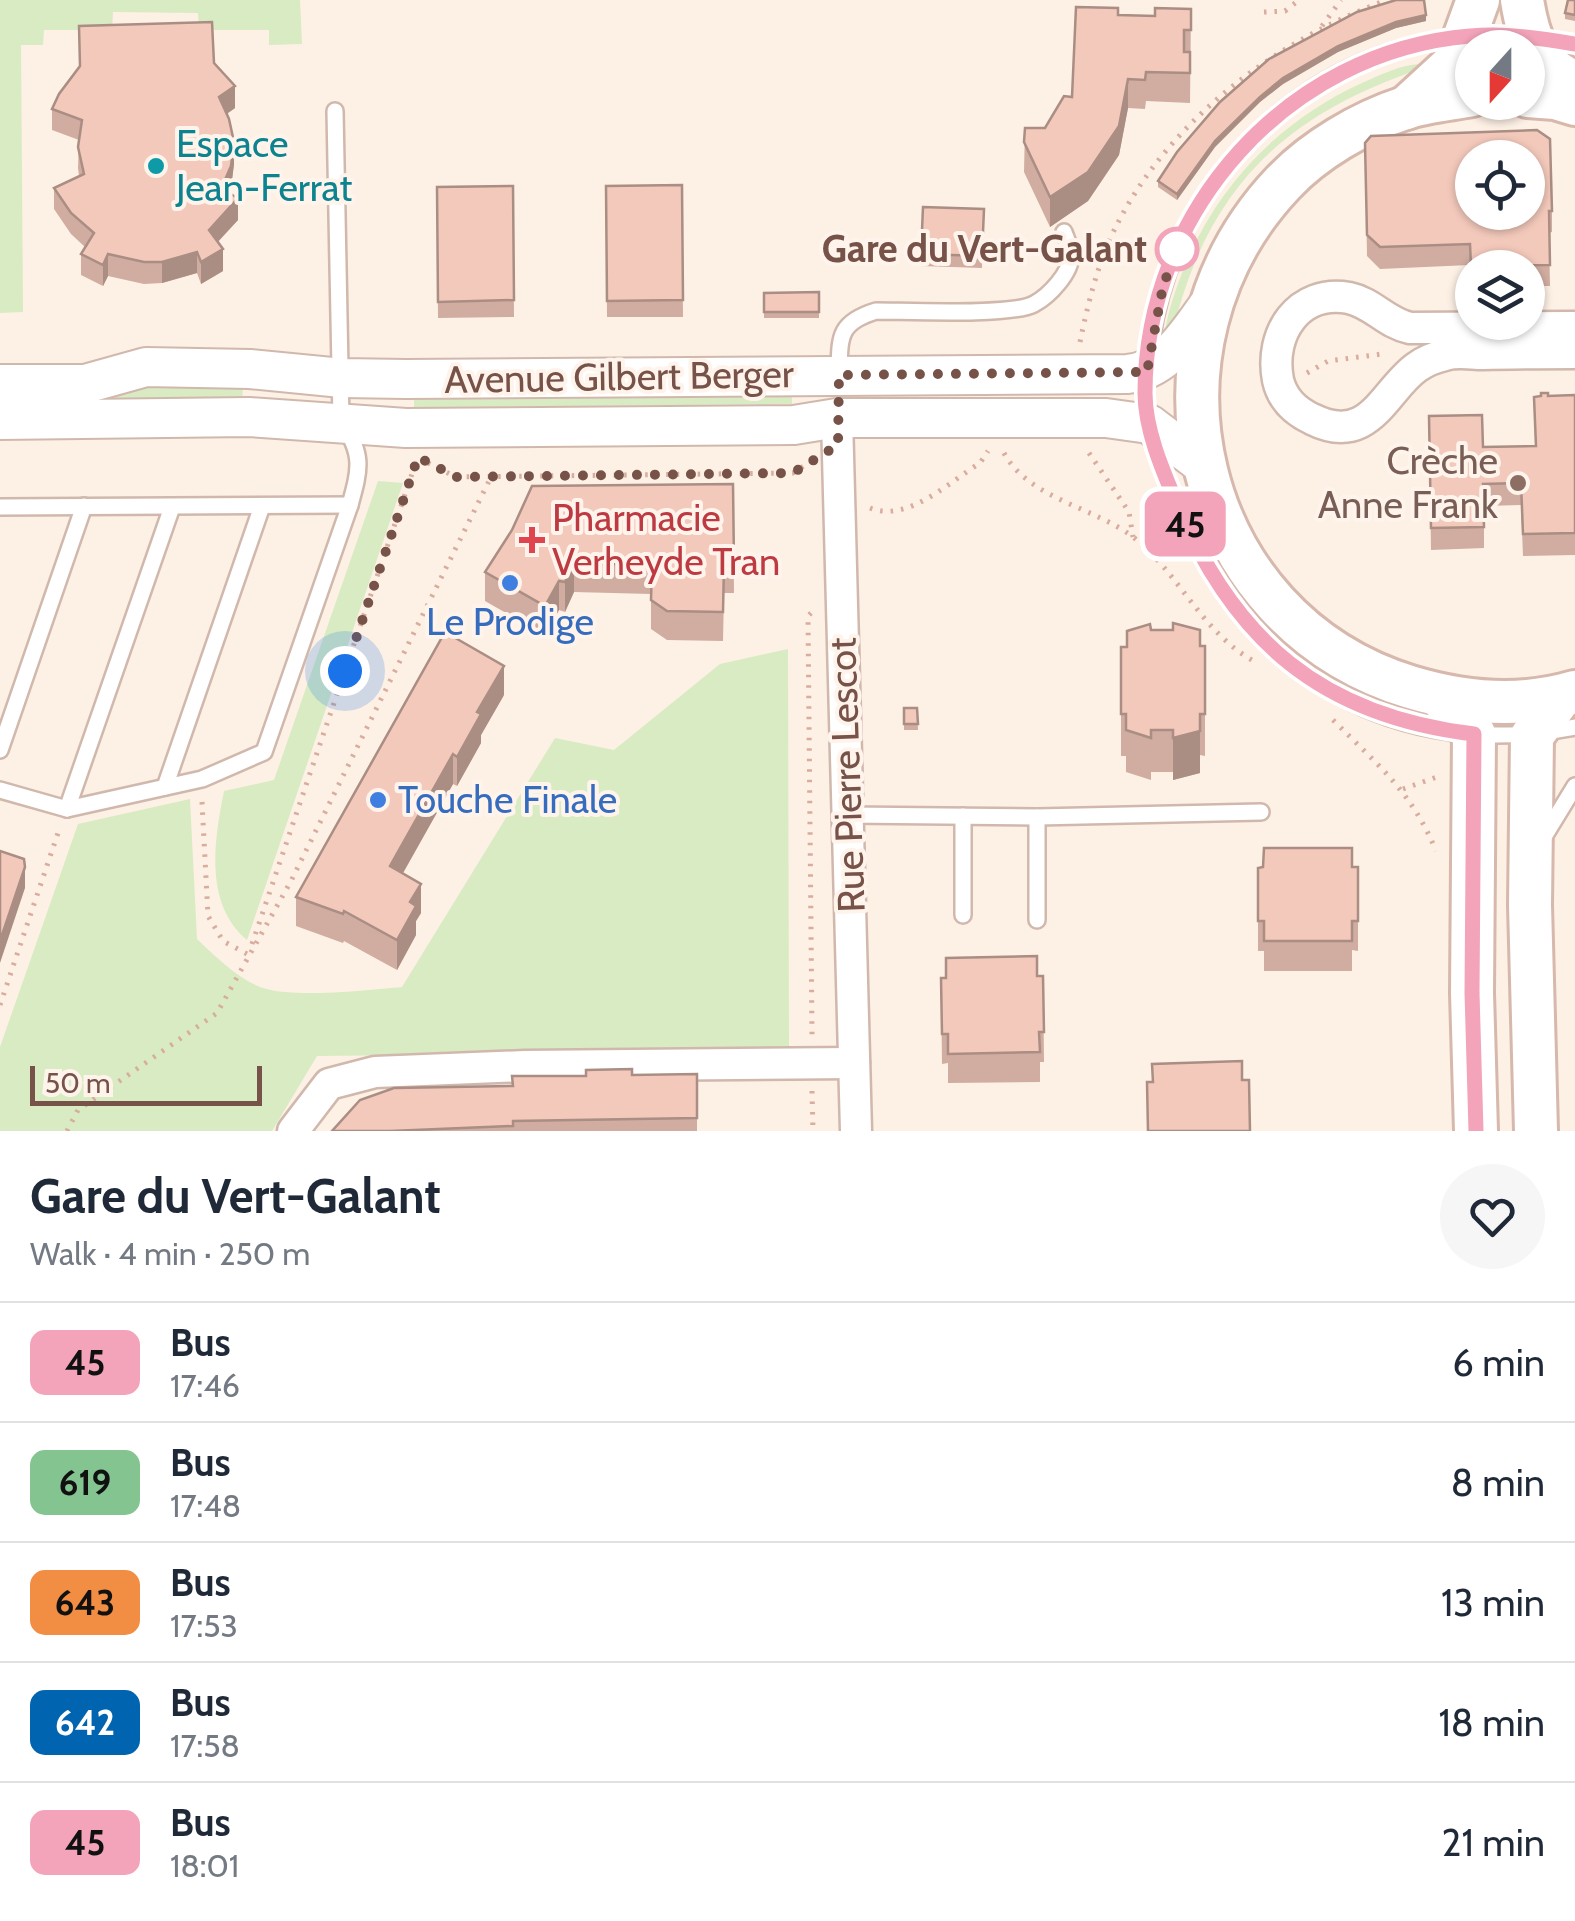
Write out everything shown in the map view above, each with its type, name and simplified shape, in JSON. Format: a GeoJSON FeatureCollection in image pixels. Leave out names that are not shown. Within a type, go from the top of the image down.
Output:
{"type":"FeatureCollection","features":[{"type":"Feature","properties":{"kind":"main road"},"geometry":{"type":"LineString","coordinates":[[1406,108],[1455,63],[1472,18]]}},
{"type":"Feature","properties":{"kind":"main road"},"geometry":{"type":"LineString","coordinates":[[1525,18],[1551,70],[1575,83]]}},
{"type":"Feature","properties":{"kind":"main road"},"geometry":{"type":"LineString","coordinates":[[1545,97],[1575,104]]}},
{"type":"Feature","properties":{"kind":"main road"},"geometry":{"type":"LineString","coordinates":[[1455,98],[1406,108],[1340,138],[1284,182],[1240,238],[1210,303],[1199,348],[1195,394],[1203,464],[1221,520],[1250,570],[1287,615],[1333,651],[1384,679],[1440,696],[1570,705]]}},
{"type":"Feature","properties":{"kind":"main road"},"geometry":{"type":"LineString","coordinates":[[1440,696],[1474,734],[1472,993],[1476,1131]]}},
{"type":"Feature","properties":{"kind":"main road"},"geometry":{"type":"LineString","coordinates":[[1536,1131],[1530,906],[1532,736],[1570,705]]}},
{"type":"Feature","properties":{"kind":"street"},"geometry":{"type":"LineString","coordinates":[[1575,327],[1410,328],[1394,325],[1369,305],[1349,298],[1328,298],[1308,305],[1291,318],[1279,336],[1275,361],[1286,398],[1301,414],[1320,423],[1342,426],[1363,421],[1380,410],[1418,366],[1448,354],[1575,353]]}},
{"type":"Feature","properties":{"kind":"street"},"geometry":{"type":"LineString","coordinates":[[1147,372],[1172,352],[1210,303]]}},
{"type":"Feature","properties":{"kind":"street","name":"Avenue Gilbert Berger"},"geometry":{"type":"LineString","coordinates":[[0,384],[85,384],[146,367],[250,369],[342,378],[1147,372]]}},
{"type":"Feature","properties":{"kind":"street"},"geometry":{"type":"LineString","coordinates":[[838,432],[839,375]]}},
{"type":"Feature","properties":{"kind":"street","name":"Avenue Gilbert Berger"},"geometry":{"type":"LineString","coordinates":[[0,420],[250,417],[406,428],[794,424],[838,432],[1106,418],[1149,424],[1203,464]]}},
{"type":"Feature","properties":{"kind":"street","name":"Rue Pierre Lescot"},"geometry":{"type":"LineString","coordinates":[[838,432],[856,1131]]}},
{"type":"Feature","properties":{"kind":"street"},"geometry":{"type":"LineString","coordinates":[[293,1131],[330,1084],[376,1072],[525,1066],[854,1063]]}},
{"type":"Feature","properties":{"kind":"lane"},"geometry":{"type":"LineString","coordinates":[[1532,736],[1423,728],[1384,717],[1350,703],[1285,660],[1236,610],[1198,554],[1149,424],[1145,395],[1163,286],[1182,233],[1208,189],[1241,147],[1296,98],[1329,78],[1472,18],[1525,18],[1575,44]]}},
{"type":"Feature","properties":{"kind":"lane"},"geometry":{"type":"LineString","coordinates":[[0,790],[67,809],[202,779],[264,752],[361,466],[352,436],[342,422],[335,112]]}},
{"type":"Feature","properties":{"kind":"lane"},"geometry":{"type":"LineString","coordinates":[[839,375],[842,335],[848,321],[860,316],[876,311],[1004,310],[1032,306],[1054,288],[1066,270],[1071,255],[1064,232]]}},
{"type":"Feature","properties":{"kind":"lane"},"geometry":{"type":"LineString","coordinates":[[0,507],[350,505]]}},
{"type":"Feature","properties":{"kind":"lane"},"geometry":{"type":"LineString","coordinates":[[0,750],[84,506]]}},
{"type":"Feature","properties":{"kind":"lane"},"geometry":{"type":"LineString","coordinates":[[165,787],[262,506]]}},
{"type":"Feature","properties":{"kind":"lane"},"geometry":{"type":"LineString","coordinates":[[67,809],[172,507]]}},
{"type":"Feature","properties":{"kind":"lane"},"geometry":{"type":"LineString","coordinates":[[1532,856],[1575,786]]}},
{"type":"Feature","properties":{"kind":"lane"},"geometry":{"type":"LineString","coordinates":[[848,815],[1037,817],[1262,812]]}},
{"type":"Feature","properties":{"kind":"lane"},"geometry":{"type":"LineString","coordinates":[[963,816],[963,915]]}},
{"type":"Feature","properties":{"kind":"lane"},"geometry":{"type":"LineString","coordinates":[[1037,817],[1037,920]]}},
{"type":"Feature","properties":{"kind":"path"},"geometry":{"type":"LineString","coordinates":[[1264,12],[1286,11],[1299,0]]}},
{"type":"Feature","properties":{"kind":"path"},"geometry":{"type":"LineString","coordinates":[[1320,28],[1340,0]]}},
{"type":"Feature","properties":{"kind":"path"},"geometry":{"type":"LineString","coordinates":[[1078,352],[1088,306],[1110,240],[1133,199],[1172,146],[1239,80],[1278,50],[1386,0]]}},
{"type":"Feature","properties":{"kind":"path"},"geometry":{"type":"LineString","coordinates":[[1304,375],[1328,361],[1351,356],[1377,357],[1390,350]]}},
{"type":"Feature","properties":{"kind":"path"},"geometry":{"type":"LineString","coordinates":[[793,473],[838,432]]}},
{"type":"Feature","properties":{"kind":"path"},"geometry":{"type":"LineString","coordinates":[[408,451],[456,477],[793,473],[883,513],[905,510],[980,462],[997,439]]}},
{"type":"Feature","properties":{"kind":"path"},"geometry":{"type":"LineString","coordinates":[[1003,450],[1024,478],[1133,537],[1163,566],[1229,647],[1253,660]]}},
{"type":"Feature","properties":{"kind":"path"},"geometry":{"type":"LineString","coordinates":[[248,956],[418,457]]}},
{"type":"Feature","properties":{"kind":"path"},"geometry":{"type":"LineString","coordinates":[[67,1131],[78,1110],[217,1012],[291,882],[491,477]]}},
{"type":"Feature","properties":{"kind":"path"},"geometry":{"type":"LineString","coordinates":[[813,1131],[808,616],[842,582]]}},
{"type":"Feature","properties":{"kind":"path"},"geometry":{"type":"LineString","coordinates":[[1324,712],[1403,789],[1423,820],[1438,857]]}},
{"type":"Feature","properties":{"kind":"path"},"geometry":{"type":"LineString","coordinates":[[202,779],[208,916],[222,941],[248,956]]}},
{"type":"Feature","properties":{"kind":"path"},"geometry":{"type":"LineString","coordinates":[[0,1004],[67,809]]}},
{"type":"Feature","properties":{"kind":"green space"},"geometry":{"type":"Polygon","coordinates":[[[0,0],[300,0],[302,44],[269,45],[269,30],[199,30],[198,13],[113,12],[112,30],[44,30],[43,45],[21,45],[23,312],[0,313],[0,0]]]}},
{"type":"Feature","properties":{"kind":"green space"},"geometry":{"type":"Polygon","coordinates":[[[1420,64],[1420,69],[1328,110],[1257,165],[1229,200],[1206,239],[1172,335],[1165,333],[1172,300],[1193,249],[1209,218],[1250,163],[1275,139],[1331,99],[1390,71],[1420,64]]]}},
{"type":"Feature","properties":{"kind":"green space"},"geometry":{"type":"Polygon","coordinates":[[[243,377],[242,409],[79,400],[132,378],[243,377]]]}},
{"type":"Feature","properties":{"kind":"green space"},"geometry":{"type":"Polygon","coordinates":[[[792,393],[792,404],[482,407],[465,418],[414,419],[414,397],[792,393]]]}},
{"type":"Feature","properties":{"kind":"green space"},"geometry":{"type":"Polygon","coordinates":[[[378,481],[403,483],[247,940],[233,925],[218,890],[217,830],[224,791],[274,780],[378,481]]]}},
{"type":"Feature","properties":{"kind":"green space"},"geometry":{"type":"Polygon","coordinates":[[[788,649],[789,1051],[317,1056],[272,1131],[0,1131],[0,1047],[78,824],[190,799],[197,939],[219,959],[251,983],[274,991],[330,993],[402,987],[555,738],[614,750],[720,664],[788,649]]]}},
{"type":"Feature","properties":{"kind":"building"},"geometry":{"type":"Polygon","coordinates":[[[1396,0],[1424,0],[1426,15],[1396,22],[1338,46],[1283,78],[1215,141],[1177,194],[1158,181],[1220,102],[1269,59],[1357,12],[1396,0]]]}},
{"type":"Feature","properties":{"kind":"building"},"geometry":{"type":"Polygon","coordinates":[[[1568,0],[1575,0],[1575,15],[1565,13],[1568,0]]]}},
{"type":"Feature","properties":{"kind":"building"},"geometry":{"type":"Polygon","coordinates":[[[1076,7],[1118,8],[1118,15],[1155,16],[1155,8],[1191,9],[1191,30],[1184,30],[1184,52],[1190,52],[1190,73],[1146,72],[1145,80],[1128,79],[1119,126],[1088,172],[1050,197],[1024,142],[1025,128],[1045,128],[1064,96],[1072,97],[1076,7]]]}},
{"type":"Feature","properties":{"kind":"building","name":"Espace Jean-Ferrat"},"geometry":{"type":"Polygon","coordinates":[[[212,22],[214,63],[235,86],[219,97],[234,142],[231,166],[221,189],[238,198],[209,230],[223,249],[201,262],[197,252],[162,262],[108,254],[103,265],[81,254],[94,233],[71,213],[54,188],[84,174],[78,147],[82,120],[52,109],[80,66],[79,26],[212,22]]]}},
{"type":"Feature","properties":{"kind":"building"},"geometry":{"type":"Polygon","coordinates":[[[1537,130],[1550,139],[1550,265],[1545,265],[1545,250],[1470,250],[1470,244],[1380,247],[1367,235],[1365,143],[1371,136],[1537,130]]]}},
{"type":"Feature","properties":{"kind":"building"},"geometry":{"type":"Polygon","coordinates":[[[682,185],[683,300],[607,301],[606,186],[682,185]]]}},
{"type":"Feature","properties":{"kind":"building"},"geometry":{"type":"Polygon","coordinates":[[[513,186],[514,300],[438,302],[437,187],[513,186]]]}},
{"type":"Feature","properties":{"kind":"building"},"geometry":{"type":"Polygon","coordinates":[[[923,207],[984,209],[982,256],[921,254],[923,207]]]}},
{"type":"Feature","properties":{"kind":"building"},"geometry":{"type":"Polygon","coordinates":[[[819,292],[819,312],[764,312],[764,293],[819,292]]]}},
{"type":"Feature","properties":{"kind":"building"},"geometry":{"type":"Polygon","coordinates":[[[1541,393],[1575,395],[1575,533],[1523,534],[1521,483],[1483,484],[1484,527],[1431,528],[1429,416],[1482,415],[1483,447],[1536,446],[1534,397],[1541,393]]]}},
{"type":"Feature","properties":{"kind":"building"},"geometry":{"type":"Polygon","coordinates":[[[733,484],[734,564],[724,564],[723,612],[667,611],[651,600],[652,565],[574,563],[565,582],[559,581],[545,606],[485,572],[512,530],[532,486],[733,484]]]}},
{"type":"Feature","properties":{"kind":"building"},"geometry":{"type":"Polygon","coordinates":[[[1173,623],[1200,630],[1200,646],[1205,646],[1205,714],[1200,714],[1200,731],[1173,738],[1173,730],[1151,730],[1151,738],[1126,730],[1126,714],[1121,714],[1121,647],[1127,647],[1127,631],[1150,624],[1151,630],[1173,630],[1173,623]]]}},
{"type":"Feature","properties":{"kind":"building"},"geometry":{"type":"Polygon","coordinates":[[[445,632],[504,666],[457,757],[453,754],[390,866],[421,884],[410,902],[416,906],[397,940],[344,911],[343,914],[296,897],[445,632]]]}},
{"type":"Feature","properties":{"kind":"building"},"geometry":{"type":"Polygon","coordinates":[[[904,708],[917,708],[918,724],[904,724],[904,708]]]}},
{"type":"Feature","properties":{"kind":"building"},"geometry":{"type":"Polygon","coordinates":[[[1264,848],[1352,848],[1352,867],[1358,867],[1358,921],[1352,921],[1352,941],[1264,941],[1264,921],[1258,921],[1258,868],[1263,867],[1264,848]]]}},
{"type":"Feature","properties":{"kind":"building"},"geometry":{"type":"Polygon","coordinates":[[[0,851],[24,859],[25,867],[0,941],[0,851]]]}},
{"type":"Feature","properties":{"kind":"building"},"geometry":{"type":"Polygon","coordinates":[[[1037,956],[1037,976],[1043,976],[1044,1032],[1039,1032],[1040,1052],[948,1054],[948,1034],[942,1034],[941,978],[946,978],[946,958],[1037,956]]]}},
{"type":"Feature","properties":{"kind":"building"},"geometry":{"type":"Polygon","coordinates":[[[1242,1061],[1242,1080],[1249,1080],[1250,1131],[1148,1131],[1147,1082],[1153,1082],[1152,1064],[1242,1061]]]}},
{"type":"Feature","properties":{"kind":"building"},"geometry":{"type":"Polygon","coordinates":[[[632,1069],[632,1075],[697,1074],[697,1118],[513,1121],[513,1126],[332,1131],[360,1100],[394,1088],[513,1086],[512,1076],[586,1076],[586,1070],[632,1069]]]}},
{"type":"Feature","properties":{"kind":"bus line","name":"45"},"geometry":{"type":"LineString","coordinates":[[1476,1131],[1472,993],[1474,734],[1423,728],[1350,703],[1285,660],[1236,610],[1198,554],[1171,490],[1149,424],[1147,372],[1163,286],[1182,233],[1208,189],[1241,147],[1296,98],[1329,78],[1395,50],[1466,36],[1528,36],[1575,44]]}},
{"type":"Feature","properties":{"kind":"place","name":"Espace Jean-Ferrat"},"geometry":{"type":"Point","coordinates":[156,166]}},
{"type":"Feature","properties":{"kind":"place","name":"Gare du Vert-Galant"},"geometry":{"type":"Point","coordinates":[1177,249]}},
{"type":"Feature","properties":{"kind":"place","name":"Crèche Anne Frank"},"geometry":{"type":"Point","coordinates":[1518,483]}},
{"type":"Feature","properties":{"kind":"place","name":"Pharmacie Verheyde Tran"},"geometry":{"type":"Point","coordinates":[532,540]}},
{"type":"Feature","properties":{"kind":"place","name":"Le Prodige"},"geometry":{"type":"Point","coordinates":[510,583]}},
{"type":"Feature","properties":{"kind":"place","name":"Touche Finale"},"geometry":{"type":"Point","coordinates":[378,800]}},
{"type":"Feature","properties":{"kind":"route"},"geometry":{"type":"LineString","coordinates":[[345,671],[418,457],[456,477],[793,473],[838,445],[839,375],[1147,372],[1163,286],[1177,249]]}}]}
